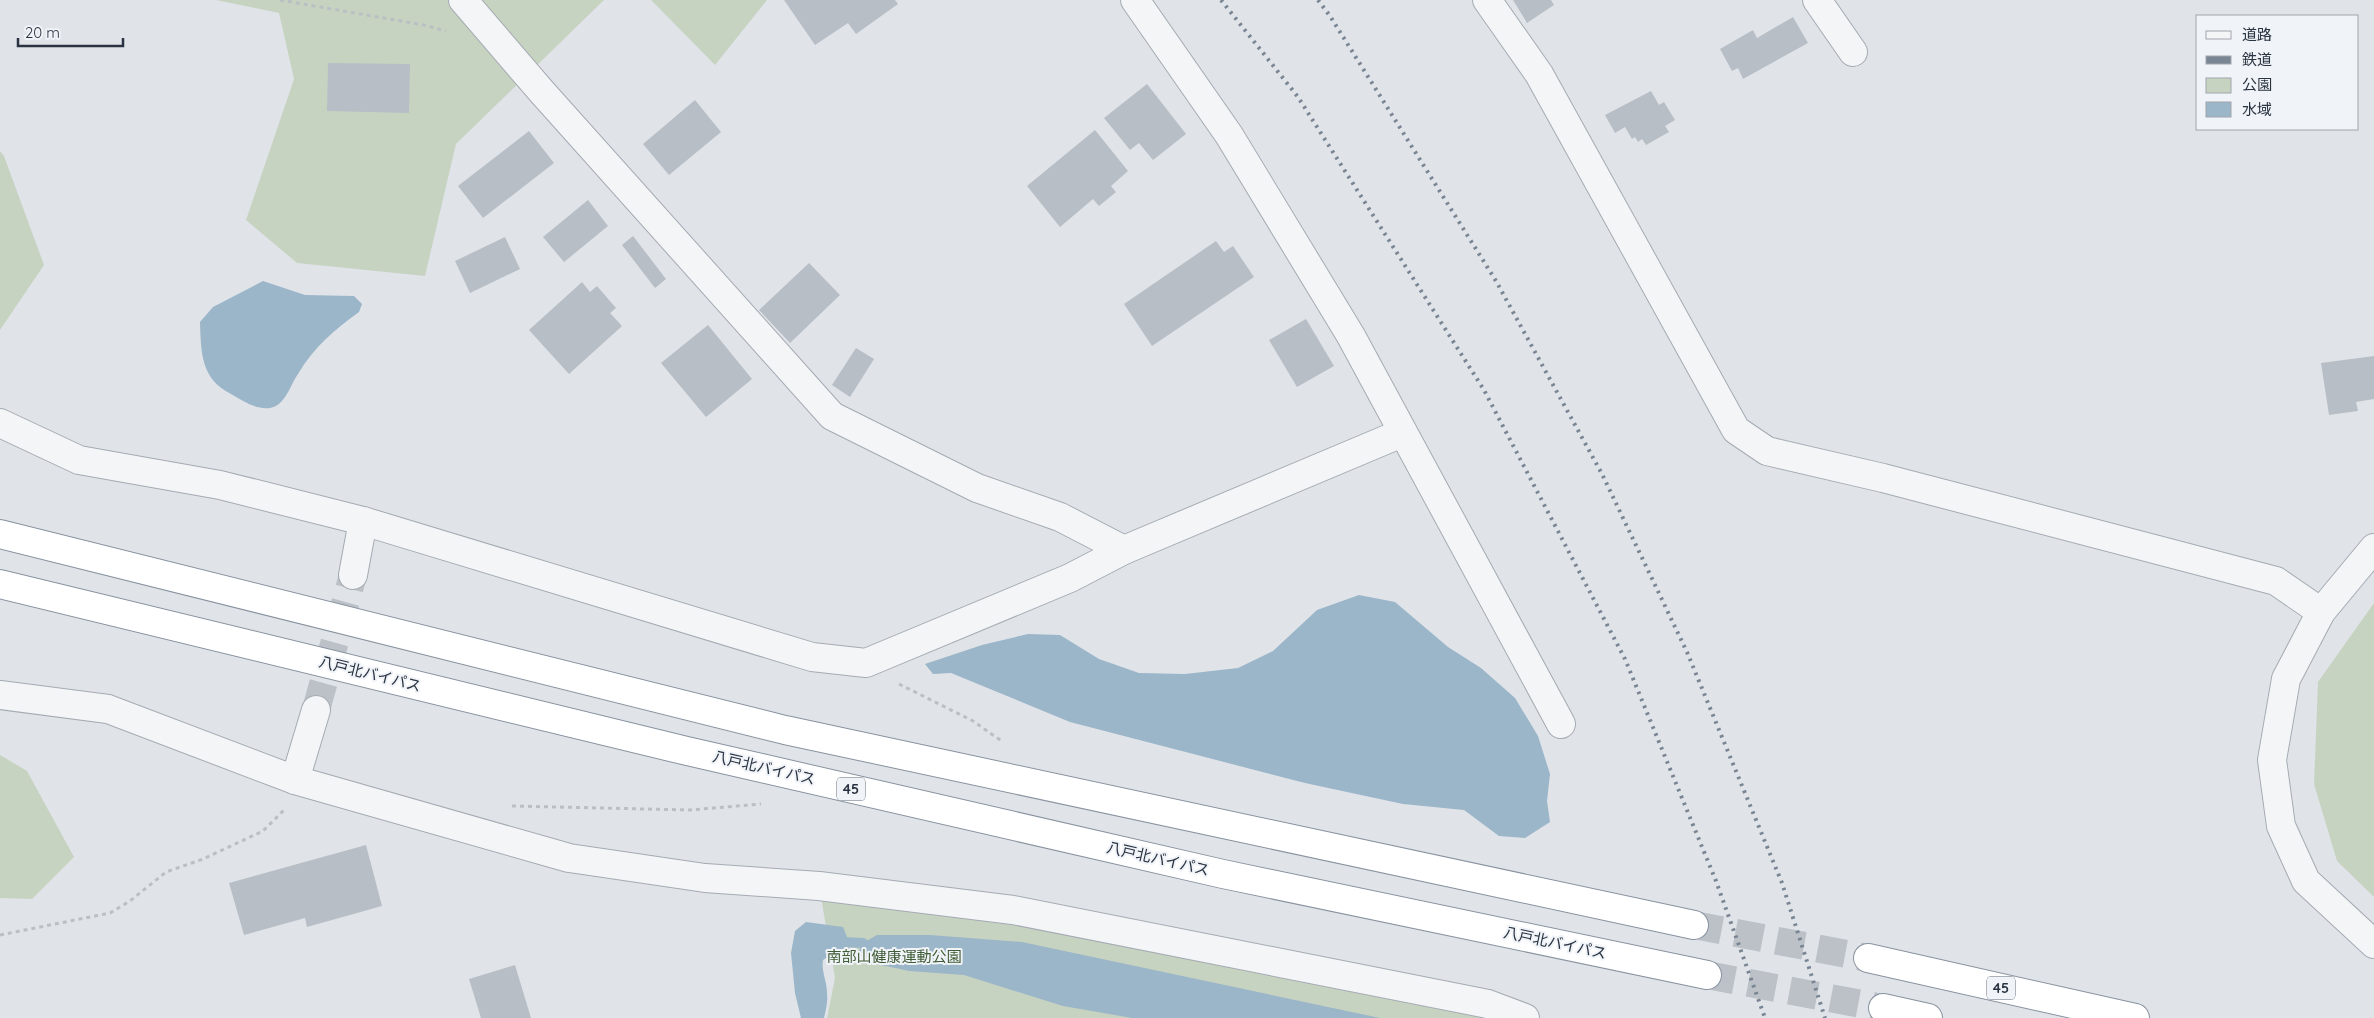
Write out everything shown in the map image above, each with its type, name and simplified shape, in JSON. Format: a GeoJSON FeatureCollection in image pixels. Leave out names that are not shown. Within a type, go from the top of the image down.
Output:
{"type":"FeatureCollection","features":[{"type":"Feature","properties":{"kind":"highway"},"geometry":{"type":"LineString","coordinates":[[0,534],[785,730],[1694,925]]}},
{"type":"Feature","properties":{"kind":"highway","name":"八戸北バイパス"},"geometry":{"type":"LineString","coordinates":[[0,584],[687,751],[1194,867],[1707,975]]}},
{"type":"Feature","properties":{"kind":"highway","name":"45"},"geometry":{"type":"LineString","coordinates":[[1868,958],[2135,1018]]}},
{"type":"Feature","properties":{"kind":"highway"},"geometry":{"type":"LineString","coordinates":[[1883,1008],[1928,1018]]}},
{"type":"Feature","properties":{"kind":"street"},"geometry":{"type":"LineString","coordinates":[[463,0],[549,100],[832,416],[977,488],[1060,517],[1124,550]]}},
{"type":"Feature","properties":{"kind":"street"},"geometry":{"type":"LineString","coordinates":[[1135,0],[1229,136],[1351,336],[1561,724]]}},
{"type":"Feature","properties":{"kind":"street"},"geometry":{"type":"LineString","coordinates":[[1487,0],[1539,74],[1736,430],[1767,451],[1883,478],[2276,580],[2321,612]]}},
{"type":"Feature","properties":{"kind":"street"},"geometry":{"type":"LineString","coordinates":[[1817,0],[1853,52]]}},
{"type":"Feature","properties":{"kind":"street"},"geometry":{"type":"LineString","coordinates":[[0,423],[79,460],[220,485],[363,521],[812,657],[866,663],[1070,578],[1124,550],[1402,433]]}},
{"type":"Feature","properties":{"kind":"street"},"geometry":{"type":"LineString","coordinates":[[353,576],[363,521]]}},
{"type":"Feature","properties":{"kind":"street"},"geometry":{"type":"LineString","coordinates":[[2374,548],[2321,612],[2286,678],[2272,760],[2281,826],[2306,881],[2374,944]]}},
{"type":"Feature","properties":{"kind":"street"},"geometry":{"type":"LineString","coordinates":[[0,695],[108,709],[295,780],[569,858],[705,878],[818,886],[1013,910],[1488,1004],[1525,1018]]}},
{"type":"Feature","properties":{"kind":"street"},"geometry":{"type":"LineString","coordinates":[[295,780],[316,710]]}},
{"type":"Feature","properties":{"kind":"path"},"geometry":{"type":"LineString","coordinates":[[280,0],[424,25],[450,32]]}},
{"type":"Feature","properties":{"kind":"path"},"geometry":{"type":"LineString","coordinates":[[866,663],[878,674],[973,721],[1004,743]]}},
{"type":"Feature","properties":{"kind":"path"},"geometry":{"type":"LineString","coordinates":[[0,935],[110,913],[130,901],[166,872],[203,859],[263,831],[283,813],[295,780]]}},
{"type":"Feature","properties":{"kind":"path"},"geometry":{"type":"LineString","coordinates":[[503,806],[690,810],[761,804]]}},
{"type":"Feature","properties":{"kind":"green space"},"geometry":{"type":"Polygon","coordinates":[[[216,0],[604,0],[456,144],[425,276],[297,263],[246,220],[294,79],[279,13],[216,0]]]}},
{"type":"Feature","properties":{"kind":"green space"},"geometry":{"type":"Polygon","coordinates":[[[651,0],[767,0],[715,65],[651,0]]]}},
{"type":"Feature","properties":{"kind":"green space"},"geometry":{"type":"Polygon","coordinates":[[[0,151],[4,156],[44,265],[0,330],[0,151]]]}},
{"type":"Feature","properties":{"kind":"green space"},"geometry":{"type":"Polygon","coordinates":[[[2374,603],[2374,897],[2337,861],[2314,784],[2318,682],[2374,603]]]}},
{"type":"Feature","properties":{"kind":"green space"},"geometry":{"type":"Polygon","coordinates":[[[0,755],[27,771],[74,857],[32,899],[0,898],[0,755]]]}},
{"type":"Feature","properties":{"kind":"green space","name":"南部山健康運動公園"},"geometry":{"type":"Polygon","coordinates":[[[819,886],[1525,1018],[827,1018],[835,978],[819,886]]]}},
{"type":"Feature","properties":{"kind":"water"},"geometry":{"type":"Polygon","coordinates":[[[263,281],[305,295],[354,296],[362,304],[359,312],[333,332],[311,355],[295,378],[284,399],[270,408],[255,406],[245,402],[221,388],[208,373],[201,344],[200,322],[213,307],[263,281]]]}},
{"type":"Feature","properties":{"kind":"water"},"geometry":{"type":"Polygon","coordinates":[[[1359,595],[1395,602],[1448,647],[1481,668],[1515,698],[1538,736],[1550,774],[1547,801],[1550,822],[1525,838],[1499,836],[1464,810],[1403,804],[1305,783],[1070,722],[951,673],[933,674],[925,664],[982,645],[1028,634],[1060,635],[1099,659],[1139,673],[1185,674],[1238,668],[1273,651],[1317,610],[1359,595]]]}},
{"type":"Feature","properties":{"kind":"water"},"geometry":{"type":"Polygon","coordinates":[[[806,922],[843,927],[849,942],[849,952],[837,951],[823,960],[827,996],[824,1018],[801,1018],[795,993],[791,953],[795,931],[806,922]]]}},
{"type":"Feature","properties":{"kind":"water"},"geometry":{"type":"Polygon","coordinates":[[[877,935],[930,935],[1022,942],[1380,1018],[1132,1018],[1063,1006],[964,975],[909,971],[872,963],[859,951],[863,943],[877,935]]]}},
{"type":"Feature","properties":{"kind":"building"},"geometry":{"type":"Polygon","coordinates":[[[784,0],[895,0],[898,4],[856,34],[848,23],[815,45],[784,0]]]}},
{"type":"Feature","properties":{"kind":"building"},"geometry":{"type":"Polygon","coordinates":[[[1513,0],[1551,0],[1554,5],[1527,23],[1513,0]]]}},
{"type":"Feature","properties":{"kind":"building"},"geometry":{"type":"Polygon","coordinates":[[[1793,17],[1808,43],[1743,79],[1738,68],[1732,71],[1720,49],[1753,30],[1757,38],[1793,17]]]}},
{"type":"Feature","properties":{"kind":"building"},"geometry":{"type":"Polygon","coordinates":[[[328,63],[410,64],[409,113],[327,111],[328,63]]]}},
{"type":"Feature","properties":{"kind":"building"},"geometry":{"type":"Polygon","coordinates":[[[1147,84],[1186,134],[1153,160],[1139,143],[1130,150],[1104,118],[1147,84]]]}},
{"type":"Feature","properties":{"kind":"building"},"geometry":{"type":"Polygon","coordinates":[[[1651,91],[1659,105],[1664,102],[1675,120],[1665,126],[1669,132],[1646,145],[1642,139],[1638,142],[1635,137],[1632,139],[1625,127],[1615,133],[1605,115],[1651,91]]]}},
{"type":"Feature","properties":{"kind":"building"},"geometry":{"type":"Polygon","coordinates":[[[695,100],[721,132],[669,175],[643,144],[695,100]]]}},
{"type":"Feature","properties":{"kind":"building"},"geometry":{"type":"Polygon","coordinates":[[[1095,130],[1128,171],[1111,186],[1116,192],[1099,206],[1093,199],[1060,227],[1027,186],[1095,130]]]}},
{"type":"Feature","properties":{"kind":"building"},"geometry":{"type":"Polygon","coordinates":[[[529,131],[554,163],[483,218],[458,186],[529,131]]]}},
{"type":"Feature","properties":{"kind":"building"},"geometry":{"type":"Polygon","coordinates":[[[588,200],[608,226],[564,262],[543,237],[588,200]]]}},
{"type":"Feature","properties":{"kind":"building"},"geometry":{"type":"Polygon","coordinates":[[[633,236],[666,279],[655,288],[622,245],[633,236]]]}},
{"type":"Feature","properties":{"kind":"building"},"geometry":{"type":"Polygon","coordinates":[[[505,237],[520,269],[470,293],[455,261],[505,237]]]}},
{"type":"Feature","properties":{"kind":"building"},"geometry":{"type":"Polygon","coordinates":[[[1216,241],[1224,252],[1233,246],[1254,277],[1152,346],[1124,304],[1216,241]]]}},
{"type":"Feature","properties":{"kind":"building"},"geometry":{"type":"Polygon","coordinates":[[[809,263],[840,295],[790,343],[759,310],[809,263]]]}},
{"type":"Feature","properties":{"kind":"building"},"geometry":{"type":"Polygon","coordinates":[[[582,282],[590,292],[597,286],[616,308],[610,313],[622,326],[569,374],[529,330],[582,282]]]}},
{"type":"Feature","properties":{"kind":"building"},"geometry":{"type":"Polygon","coordinates":[[[1306,319],[1334,366],[1297,387],[1269,340],[1306,319]]]}},
{"type":"Feature","properties":{"kind":"building"},"geometry":{"type":"Polygon","coordinates":[[[708,325],[752,379],[706,417],[661,363],[708,325]]]}},
{"type":"Feature","properties":{"kind":"building"},"geometry":{"type":"Polygon","coordinates":[[[856,348],[874,359],[850,397],[832,385],[856,348]]]}},
{"type":"Feature","properties":{"kind":"building"},"geometry":{"type":"Polygon","coordinates":[[[2374,356],[2374,399],[2356,402],[2358,411],[2329,415],[2321,363],[2374,356]]]}},
{"type":"Feature","properties":{"kind":"building"},"geometry":{"type":"Polygon","coordinates":[[[366,845],[382,906],[307,927],[305,918],[244,935],[229,883],[366,845]]]}},
{"type":"Feature","properties":{"kind":"building"},"geometry":{"type":"Polygon","coordinates":[[[515,965],[531,1018],[481,1018],[469,979],[515,965]]]}},
{"type":"Feature","properties":{"kind":"waterway"},"geometry":{"type":"LineString","coordinates":[[836,944],[843,942],[863,943]]}},
{"type":"Feature","properties":{"kind":"tunnel"},"geometry":{"type":"LineString","coordinates":[[316,710],[353,575]]}},
{"type":"Feature","properties":{"kind":"tunnel"},"geometry":{"type":"LineString","coordinates":[[1694,925],[1868,958]]}},
{"type":"Feature","properties":{"kind":"tunnel"},"geometry":{"type":"LineString","coordinates":[[1707,975],[1883,1008]]}},
{"type":"Feature","properties":{"kind":"railway"},"geometry":{"type":"LineString","coordinates":[[1221,0],[1298,97],[1484,390],[1625,659],[1716,881],[1765,1018]]}},
{"type":"Feature","properties":{"kind":"railway"},"geometry":{"type":"LineString","coordinates":[[1318,0],[1330,16],[1496,281],[1602,474],[1687,652],[1782,883],[1825,1018]]}}]}
